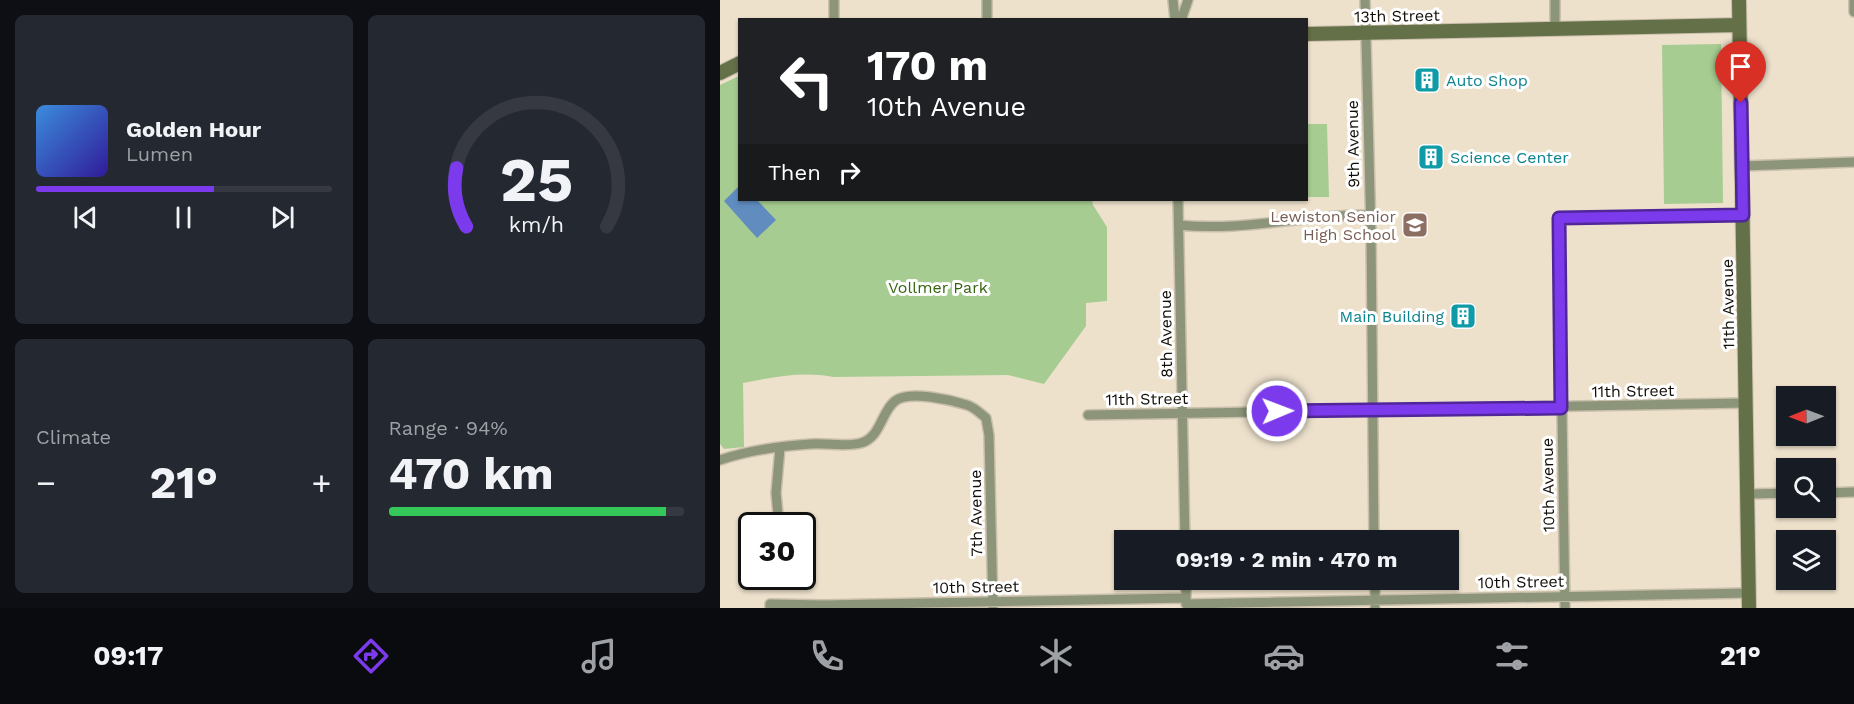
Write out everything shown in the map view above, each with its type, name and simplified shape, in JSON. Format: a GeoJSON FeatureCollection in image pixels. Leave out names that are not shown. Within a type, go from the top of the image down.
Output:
{"type":"FeatureCollection","features":[{"type":"Feature","properties":{"kind":"main road","name":"11th Avenue"},"geometry":{"type":"LineString","coordinates":[[1739,0],[1749,608]]}},
{"type":"Feature","properties":{"kind":"main road","name":"13th Street"},"geometry":{"type":"LineString","coordinates":[[1308,34],[1739,25]]}},
{"type":"Feature","properties":{"kind":"main road"},"geometry":{"type":"LineString","coordinates":[[720,73],[738,64]]}},
{"type":"Feature","properties":{"kind":"street"},"geometry":{"type":"LineString","coordinates":[[834,0],[834,18]]}},
{"type":"Feature","properties":{"kind":"street"},"geometry":{"type":"LineString","coordinates":[[987,0],[987,18]]}},
{"type":"Feature","properties":{"kind":"street"},"geometry":{"type":"LineString","coordinates":[[1173,0],[1174,18]]}},
{"type":"Feature","properties":{"kind":"street"},"geometry":{"type":"LineString","coordinates":[[1182,18],[1188,0]]}},
{"type":"Feature","properties":{"kind":"street","name":"9th Avenue"},"geometry":{"type":"LineString","coordinates":[[1365,0],[1372,242],[1374,530]]}},
{"type":"Feature","properties":{"kind":"street"},"geometry":{"type":"LineString","coordinates":[[1555,0],[1556,29]]}},
{"type":"Feature","properties":{"kind":"street"},"geometry":{"type":"LineString","coordinates":[[1854,0],[1854,12]]}},
{"type":"Feature","properties":{"kind":"street"},"geometry":{"type":"LineString","coordinates":[[1742,166],[1854,162]]}},
{"type":"Feature","properties":{"kind":"street","name":"8th Avenue"},"geometry":{"type":"LineString","coordinates":[[1178,201],[1185,530]]}},
{"type":"Feature","properties":{"kind":"street"},"geometry":{"type":"LineString","coordinates":[[1179,225],[1198,227],[1264,224],[1298,219],[1370,215]]}},
{"type":"Feature","properties":{"kind":"street","name":"10th Avenue"},"geometry":{"type":"LineString","coordinates":[[1565,608],[1559,218],[1743,215]]}},
{"type":"Feature","properties":{"kind":"street","name":"7th Avenue"},"geometry":{"type":"LineString","coordinates":[[780,448],[861,443],[869,439],[876,431],[895,401],[904,396],[916,395],[969,405],[986,418],[989,435],[993,605]]}},
{"type":"Feature","properties":{"kind":"street","name":"11th Street"},"geometry":{"type":"LineString","coordinates":[[1088,415],[1746,403]]}},
{"type":"Feature","properties":{"kind":"street"},"geometry":{"type":"LineString","coordinates":[[720,460],[734,455],[780,448],[776,493],[778,512]]}},
{"type":"Feature","properties":{"kind":"street"},"geometry":{"type":"LineString","coordinates":[[1836,493],[1854,492]]}},
{"type":"Feature","properties":{"kind":"street"},"geometry":{"type":"LineString","coordinates":[[1748,494],[1776,493]]}},
{"type":"Feature","properties":{"kind":"street","name":"10th Street"},"geometry":{"type":"LineString","coordinates":[[770,608],[770,604],[779,603],[824,605],[1375,604],[1565,596],[1749,593]]}},
{"type":"Feature","properties":{"kind":"green space"},"geometry":{"type":"Polygon","coordinates":[[[1721,44],[1723,203],[1664,204],[1662,45],[1721,44]]]}},
{"type":"Feature","properties":{"kind":"green space","name":"Vollmer Park"},"geometry":{"type":"Polygon","coordinates":[[[738,76],[738,201],[1092,201],[1107,227],[1107,301],[1086,303],[1086,326],[1044,384],[1008,375],[833,377],[799,375],[743,383],[744,447],[724,449],[720,444],[720,85],[738,76]]]}},
{"type":"Feature","properties":{"kind":"green space"},"geometry":{"type":"Polygon","coordinates":[[[1308,124],[1327,124],[1329,197],[1308,197],[1308,124]]]}},
{"type":"Feature","properties":{"kind":"water"},"geometry":{"type":"Polygon","coordinates":[[[738,187],[738,201],[758,201],[776,220],[757,238],[724,201],[738,187]]]}},
{"type":"Feature","properties":{"kind":"place","name":"Auto Shop"},"geometry":{"type":"Point","coordinates":[1427,80]}},
{"type":"Feature","properties":{"kind":"place","name":"Science Center"},"geometry":{"type":"Point","coordinates":[1431,157]}},
{"type":"Feature","properties":{"kind":"place","name":"Lewiston Senior High School"},"geometry":{"type":"Point","coordinates":[1415,225]}},
{"type":"Feature","properties":{"kind":"place","name":"Main Building"},"geometry":{"type":"Point","coordinates":[1463,316]}},
{"type":"Feature","properties":{"kind":"route"},"geometry":{"type":"LineString","coordinates":[[1277,411],[1561,408],[1559,218],[1743,215],[1741,103]]}}]}
